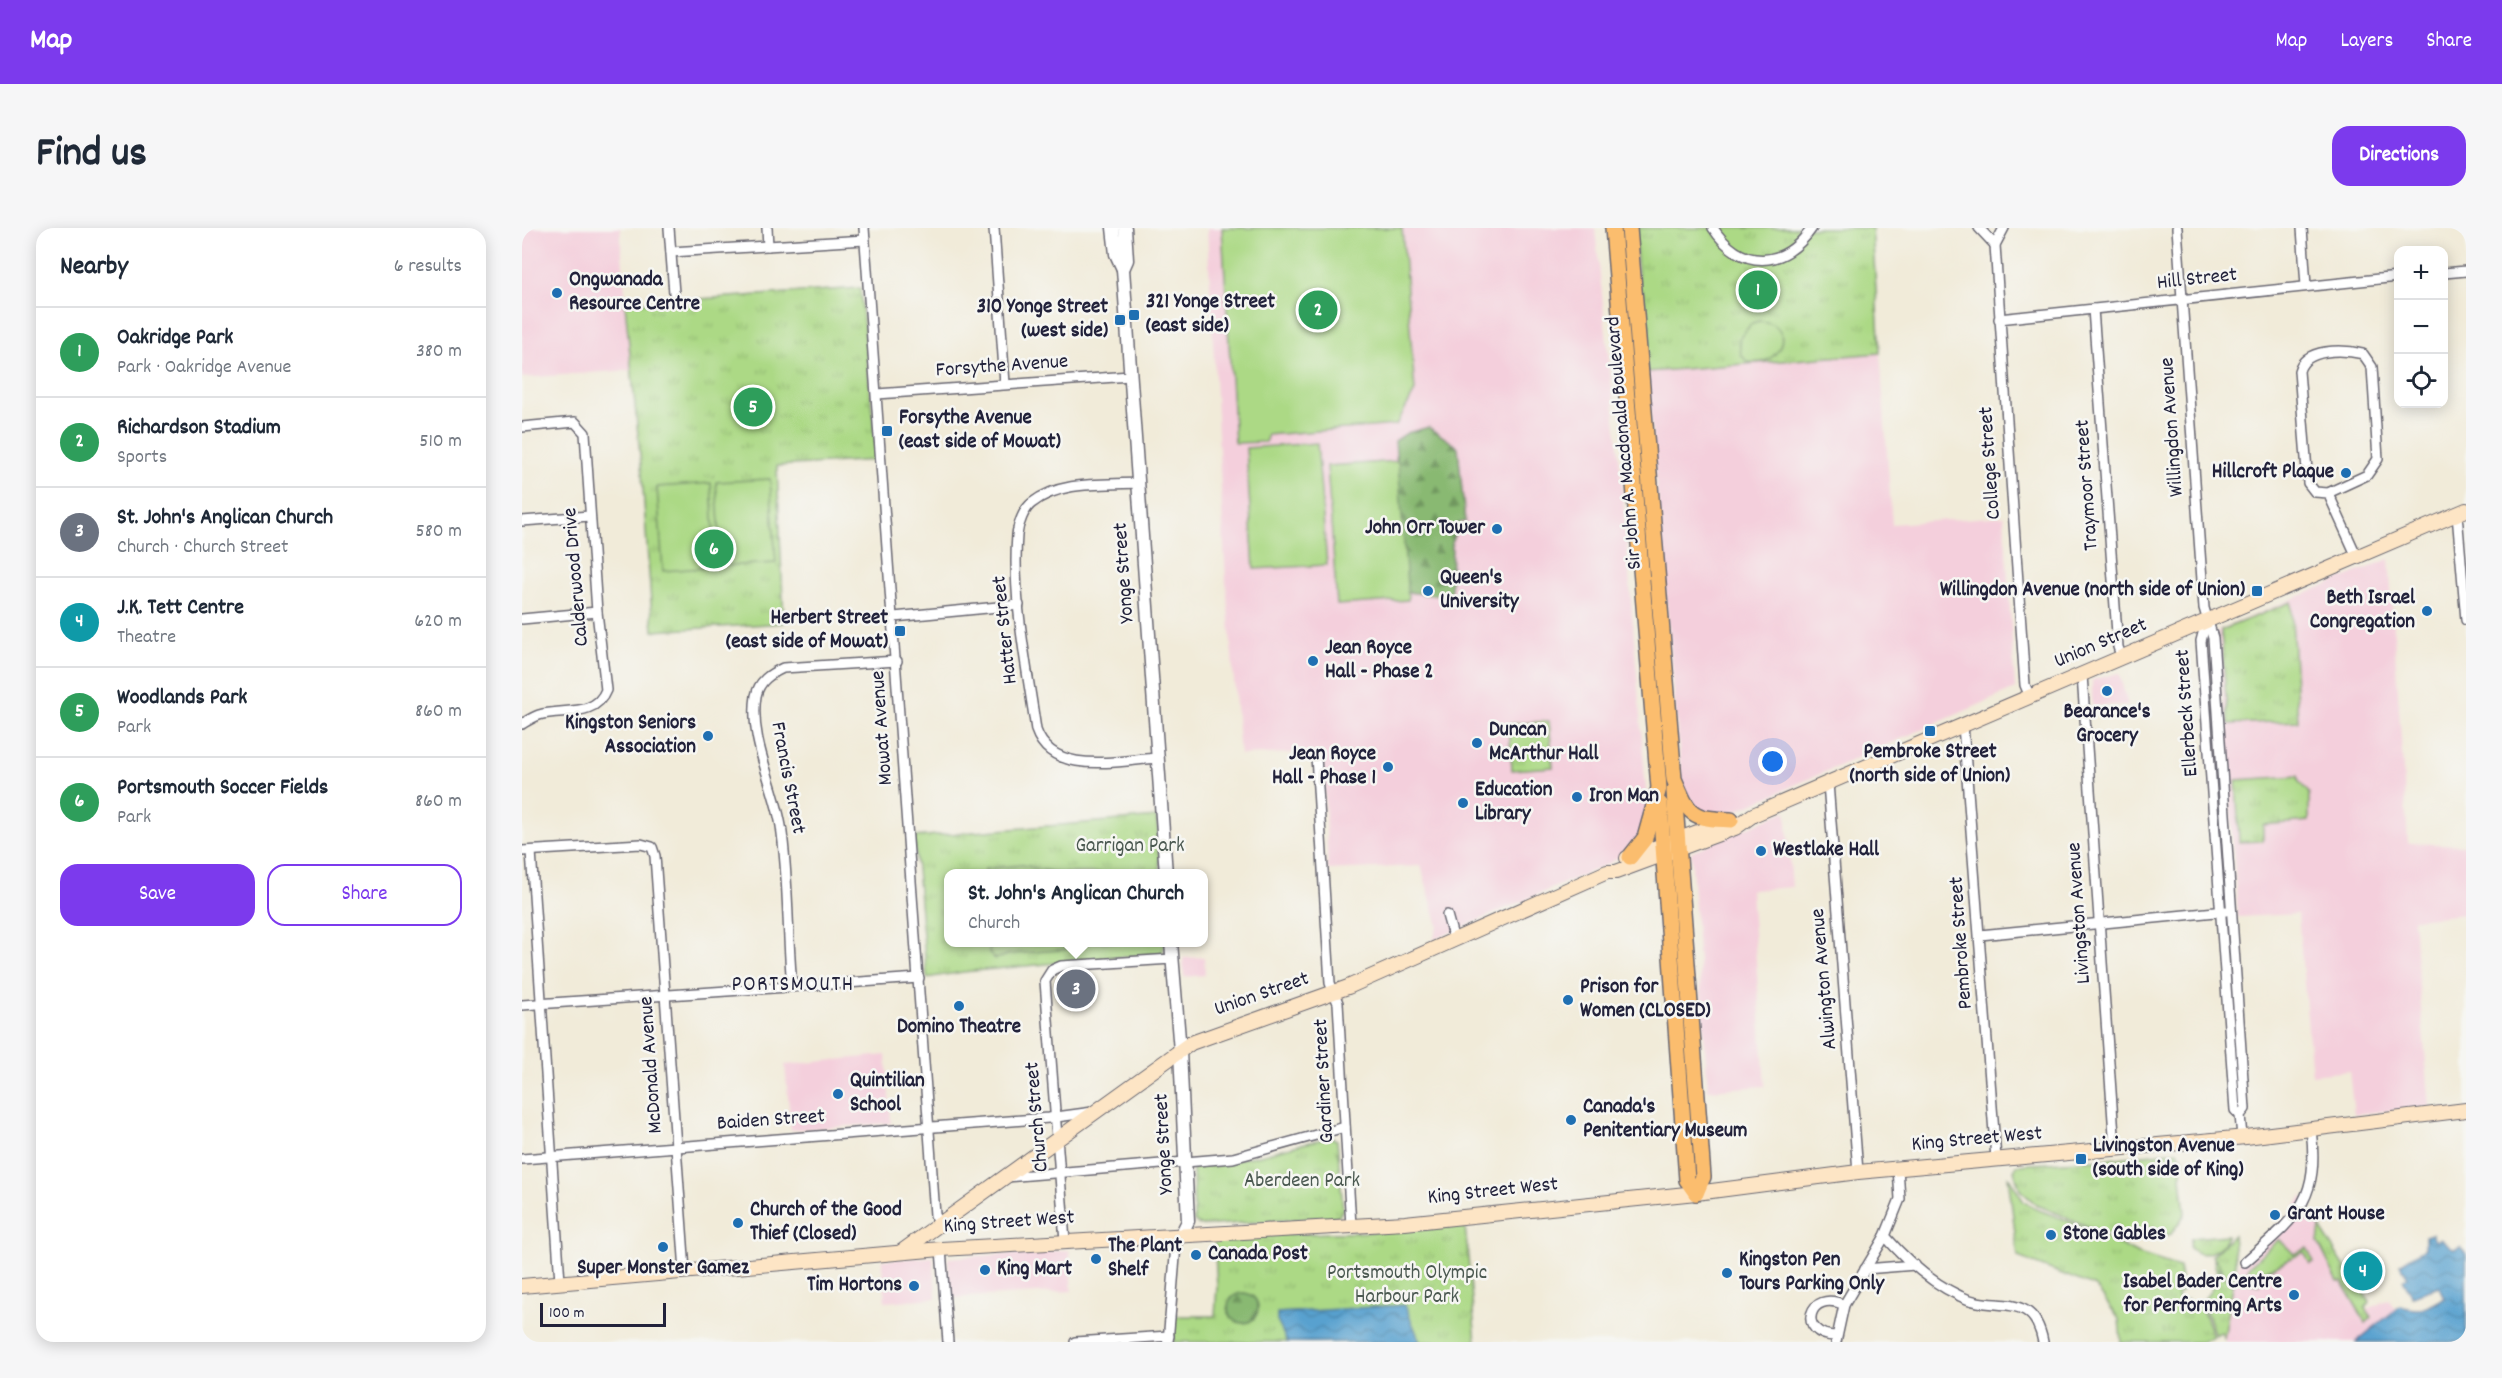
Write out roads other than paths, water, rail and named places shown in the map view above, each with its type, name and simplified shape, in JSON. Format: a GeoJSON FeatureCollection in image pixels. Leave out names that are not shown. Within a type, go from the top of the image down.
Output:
{"type":"FeatureCollection","features":[{"type":"Feature","properties":{"kind":"main road","name":"Sir John A. Macdonald Boulevard"},"geometry":{"type":"LineString","coordinates":[[1613,228],[1659,788]]}},
{"type":"Feature","properties":{"kind":"main road","name":"Sir John A. Macdonald Boulevard"},"geometry":{"type":"LineString","coordinates":[[1629,228],[1674,779]]}},
{"type":"Feature","properties":{"kind":"main road","name":"Union Street"},"geometry":{"type":"LineString","coordinates":[[1679,843],[1735,828],[1753,816],[1828,783],[2462,512]]}},
{"type":"Feature","properties":{"kind":"main road"},"geometry":{"type":"LineString","coordinates":[[1674,779],[1684,804],[1702,820],[1731,820]]}},
{"type":"Feature","properties":{"kind":"main road"},"geometry":{"type":"LineString","coordinates":[[1674,779],[1703,1178],[1696,1193]]}},
{"type":"Feature","properties":{"kind":"main road"},"geometry":{"type":"LineString","coordinates":[[1659,788],[1687,1180],[1696,1193]]}},
{"type":"Feature","properties":{"kind":"main road"},"geometry":{"type":"LineString","coordinates":[[1629,857],[1646,838],[1659,788]]}},
{"type":"Feature","properties":{"kind":"main road","name":"Union Street"},"geometry":{"type":"LineString","coordinates":[[900,1252],[1180,1050],[1206,1037],[1334,992],[1607,872],[1616,872],[1731,820],[1753,816]]}},
{"type":"Feature","properties":{"kind":"main road","name":"Union Street"},"geometry":{"type":"LineString","coordinates":[[1607,872],[1611,866],[1629,857],[1663,849]]}},
{"type":"Feature","properties":{"kind":"main road","name":"King Street West"},"geometry":{"type":"LineString","coordinates":[[522,1286],[941,1249],[1182,1233],[1415,1222],[1696,1193],[1858,1172],[2242,1137],[2466,1110]]}},
{"type":"Feature","properties":{"kind":"main road","name":"Union Street"},"geometry":{"type":"LineString","coordinates":[[941,1249],[945,1229],[960,1210]]}},
{"type":"Feature","properties":{"kind":"street"},"geometry":{"type":"LineString","coordinates":[[669,228],[674,293]]}},
{"type":"Feature","properties":{"kind":"street"},"geometry":{"type":"LineString","coordinates":[[767,228],[768,246]]}},
{"type":"Feature","properties":{"kind":"street","name":"Mowat Avenue"},"geometry":{"type":"LineString","coordinates":[[864,228],[936,1215],[940,1224]]}},
{"type":"Feature","properties":{"kind":"street"},"geometry":{"type":"LineString","coordinates":[[994,228],[1005,384]]}},
{"type":"Feature","properties":{"kind":"street","name":"Yonge Street"},"geometry":{"type":"LineString","coordinates":[[1113,228],[1116,254],[1123,269],[1166,869]]}},
{"type":"Feature","properties":{"kind":"street","name":"Yonge Street"},"geometry":{"type":"LineString","coordinates":[[1123,269],[1127,260],[1125,228]]}},
{"type":"Feature","properties":{"kind":"street"},"geometry":{"type":"LineString","coordinates":[[1713,228],[1722,241],[1741,255],[1767,259],[1792,252],[1812,228]]}},
{"type":"Feature","properties":{"kind":"street"},"geometry":{"type":"LineString","coordinates":[[1979,228],[1995,245],[2004,228]]}},
{"type":"Feature","properties":{"kind":"street","name":"Willingdon Avenue"},"geometry":{"type":"LineString","coordinates":[[2177,228],[2206,622]]}},
{"type":"Feature","properties":{"kind":"street"},"geometry":{"type":"LineString","coordinates":[[2302,228],[2306,286]]}},
{"type":"Feature","properties":{"kind":"street"},"geometry":{"type":"LineString","coordinates":[[671,252],[865,240]]}},
{"type":"Feature","properties":{"kind":"street","name":"College Street"},"geometry":{"type":"LineString","coordinates":[[1995,245],[2025,685],[2030,697]]}},
{"type":"Feature","properties":{"kind":"street"},"geometry":{"type":"LineString","coordinates":[[2448,273],[2466,271]]}},
{"type":"Feature","properties":{"kind":"street","name":"Hill Street"},"geometry":{"type":"LineString","coordinates":[[1999,319],[2394,277]]}},
{"type":"Feature","properties":{"kind":"street","name":"Traymoor Street"},"geometry":{"type":"LineString","coordinates":[[2094,309],[2118,648],[2122,658]]}},
{"type":"Feature","properties":{"kind":"street"},"geometry":{"type":"LineString","coordinates":[[2352,351],[2363,354],[2372,367],[2378,459],[2367,475],[2328,493],[2315,492],[2308,483],[2299,371],[2305,358],[2312,355],[2352,351]]}},
{"type":"Feature","properties":{"kind":"street","name":"Forsythe Avenue"},"geometry":{"type":"LineString","coordinates":[[877,394],[1130,376]]}},
{"type":"Feature","properties":{"kind":"street","name":"Calderwood Drive"},"geometry":{"type":"LineString","coordinates":[[522,427],[575,422],[585,433],[597,612],[606,690],[602,700],[590,708],[538,715],[522,724]]}},
{"type":"Feature","properties":{"kind":"street","name":"Hatter Street"},"geometry":{"type":"LineString","coordinates":[[1138,483],[1059,488],[1031,503],[1021,518],[1017,533],[1019,605],[1035,730],[1048,750],[1070,761],[1158,758]]}},
{"type":"Feature","properties":{"kind":"street"},"geometry":{"type":"LineString","coordinates":[[2328,493],[2357,557]]}},
{"type":"Feature","properties":{"kind":"street"},"geometry":{"type":"LineString","coordinates":[[2462,512],[2466,620]]}},
{"type":"Feature","properties":{"kind":"street"},"geometry":{"type":"LineString","coordinates":[[522,521],[590,516]]}},
{"type":"Feature","properties":{"kind":"street"},"geometry":{"type":"LineString","coordinates":[[894,617],[1019,605]]}},
{"type":"Feature","properties":{"kind":"street"},"geometry":{"type":"LineString","coordinates":[[522,619],[597,612]]}},
{"type":"Feature","properties":{"kind":"street","name":"Ellerbeck Street"},"geometry":{"type":"LineString","coordinates":[[2206,622],[2213,638],[2245,1109],[2241,1115],[2242,1137]]}},
{"type":"Feature","properties":{"kind":"street","name":"Ellerbeck Street"},"geometry":{"type":"LineString","coordinates":[[2206,622],[2201,638],[2220,911],[2235,1110],[2241,1115]]}},
{"type":"Feature","properties":{"kind":"street","name":"Francis Street"},"geometry":{"type":"LineString","coordinates":[[792,986],[781,828],[759,740],[756,696],[760,684],[770,674],[783,668],[897,661]]}},
{"type":"Feature","properties":{"kind":"street","name":"Livingston Avenue"},"geometry":{"type":"LineString","coordinates":[[2082,675],[2115,1149]]}},
{"type":"Feature","properties":{"kind":"street","name":"Pembroke Street"},"geometry":{"type":"LineString","coordinates":[[1963,725],[1996,1159]]}},
{"type":"Feature","properties":{"kind":"street","name":"Gardiner Street"},"geometry":{"type":"LineString","coordinates":[[1316,756],[1330,983],[1338,1003],[1351,1226]]}},
{"type":"Feature","properties":{"kind":"street","name":"Alwington Avenue"},"geometry":{"type":"LineString","coordinates":[[1828,783],[1858,1172]]}},
{"type":"Feature","properties":{"kind":"street","name":"McDonald Avenue"},"geometry":{"type":"LineString","coordinates":[[526,851],[641,844],[652,847],[655,856],[685,1271]]}},
{"type":"Feature","properties":{"kind":"street"},"geometry":{"type":"LineString","coordinates":[[526,851],[541,1004],[560,1282]]}},
{"type":"Feature","properties":{"kind":"street"},"geometry":{"type":"LineString","coordinates":[[1980,935],[2232,910]]}},
{"type":"Feature","properties":{"kind":"street"},"geometry":{"type":"LineString","coordinates":[[1447,915],[1454,940]]}},
{"type":"Feature","properties":{"kind":"street","name":"Yonge Street"},"geometry":{"type":"LineString","coordinates":[[1168,1339],[1176,1245],[1188,1221],[1180,1050],[1171,947]]}},
{"type":"Feature","properties":{"kind":"street","name":"Church Street"},"geometry":{"type":"LineString","coordinates":[[1065,1241],[1046,981],[1052,970],[1061,966],[1172,959]]}},
{"type":"Feature","properties":{"kind":"street"},"geometry":{"type":"LineString","coordinates":[[522,1005],[919,978]]}},
{"type":"Feature","properties":{"kind":"street","name":"Baiden Street"},"geometry":{"type":"LineString","coordinates":[[522,1159],[1094,1112]]}},
{"type":"Feature","properties":{"kind":"street"},"geometry":{"type":"LineString","coordinates":[[1006,1177],[1233,1158],[1345,1127]]}},
{"type":"Feature","properties":{"kind":"street"},"geometry":{"type":"LineString","coordinates":[[2245,1262],[2291,1220],[2310,1188],[2314,1167],[2311,1129]]}},
{"type":"Feature","properties":{"kind":"street"},"geometry":{"type":"LineString","coordinates":[[1844,1305],[1826,1301],[1817,1304],[1812,1312],[1811,1322],[1815,1330],[1836,1339],[1844,1305],[1885,1236],[1898,1208],[1900,1190],[1898,1168]]}},
{"type":"Feature","properties":{"kind":"street"},"geometry":{"type":"LineString","coordinates":[[1885,1236],[1915,1265],[1960,1297],[2023,1308],[2034,1317],[2041,1329],[2043,1342]]}},
{"type":"Feature","properties":{"kind":"street"},"geometry":{"type":"LineString","coordinates":[[941,1249],[948,1342]]}},
{"type":"Feature","properties":{"kind":"street"},"geometry":{"type":"LineString","coordinates":[[1865,1269],[1915,1265]]}},
{"type":"Feature","properties":{"kind":"street"},"geometry":{"type":"LineString","coordinates":[[1075,1342],[1168,1339]]}},
{"type":"Feature","properties":{"kind":"water"},"geometry":{"type":"Polygon","coordinates":[[[2432,1234],[2435,1241],[2440,1239],[2454,1250],[2461,1247],[2466,1255],[2466,1342],[2356,1342],[2400,1306],[2413,1309],[2423,1308],[2444,1298],[2439,1287],[2412,1296],[2403,1280],[2408,1277],[2400,1264],[2425,1248],[2425,1236],[2432,1234]]]}},
{"type":"Feature","properties":{"kind":"water"},"geometry":{"type":"Polygon","coordinates":[[[1405,1305],[1420,1342],[1287,1342],[1277,1321],[1277,1313],[1405,1305]]]}},
{"type":"Feature","properties":{"kind":"place","name":"Oakridge Park"},"geometry":{"type":"Point","coordinates":[1758,290]}},
{"type":"Feature","properties":{"kind":"place","name":"Ongwanada Resource Centre"},"geometry":{"type":"Point","coordinates":[557,293]}},
{"type":"Feature","properties":{"kind":"place","name":"Richardson Stadium"},"geometry":{"type":"Point","coordinates":[1318,310]}},
{"type":"Feature","properties":{"kind":"place","name":"321 Yonge Street (east side)"},"geometry":{"type":"Point","coordinates":[1134,315]}},
{"type":"Feature","properties":{"kind":"place","name":"310 Yonge Street (west side)"},"geometry":{"type":"Point","coordinates":[1120,320]}},
{"type":"Feature","properties":{"kind":"place","name":"Woodlands Park"},"geometry":{"type":"Point","coordinates":[753,407]}},
{"type":"Feature","properties":{"kind":"place","name":"Forsythe Avenue (east side of Mowat)"},"geometry":{"type":"Point","coordinates":[887,431]}},
{"type":"Feature","properties":{"kind":"place","name":"Hillcroft Plaque"},"geometry":{"type":"Point","coordinates":[2346,473]}},
{"type":"Feature","properties":{"kind":"place","name":"John Orr Tower"},"geometry":{"type":"Point","coordinates":[1497,529]}},
{"type":"Feature","properties":{"kind":"place","name":"Portsmouth Soccer Fields"},"geometry":{"type":"Point","coordinates":[714,549]}},
{"type":"Feature","properties":{"kind":"place","name":"Queen's University"},"geometry":{"type":"Point","coordinates":[1428,591]}},
{"type":"Feature","properties":{"kind":"place","name":"Willingdon Avenue (north side of Union)"},"geometry":{"type":"Point","coordinates":[2257,591]}},
{"type":"Feature","properties":{"kind":"place","name":"Beth Israel Congregation"},"geometry":{"type":"Point","coordinates":[2427,611]}},
{"type":"Feature","properties":{"kind":"place","name":"Herbert Street (east side of Mowat)"},"geometry":{"type":"Point","coordinates":[900,631]}},
{"type":"Feature","properties":{"kind":"place","name":"Jean Royce Hall - Phase 2"},"geometry":{"type":"Point","coordinates":[1313,661]}},
{"type":"Feature","properties":{"kind":"place","name":"Bearance's Grocery"},"geometry":{"type":"Point","coordinates":[2107,691]}},
{"type":"Feature","properties":{"kind":"place","name":"Pembroke Street (north side of Union)"},"geometry":{"type":"Point","coordinates":[1930,731]}},
{"type":"Feature","properties":{"kind":"place","name":"Kingston Seniors Association"},"geometry":{"type":"Point","coordinates":[708,736]}},
{"type":"Feature","properties":{"kind":"place","name":"Duncan McArthur Hall"},"geometry":{"type":"Point","coordinates":[1477,743]}},
{"type":"Feature","properties":{"kind":"place","name":"Jean Royce Hall - Phase 1"},"geometry":{"type":"Point","coordinates":[1388,767]}},
{"type":"Feature","properties":{"kind":"place","name":"Iron Man"},"geometry":{"type":"Point","coordinates":[1577,797]}},
{"type":"Feature","properties":{"kind":"place","name":"Education Library"},"geometry":{"type":"Point","coordinates":[1463,803]}},
{"type":"Feature","properties":{"kind":"place","name":"Westlake Hall"},"geometry":{"type":"Point","coordinates":[1761,851]}},
{"type":"Feature","properties":{"kind":"place","name":"St. John's Anglican Church"},"geometry":{"type":"Point","coordinates":[1076,989]}},
{"type":"Feature","properties":{"kind":"place","name":"Prison for Women (CLOSED)"},"geometry":{"type":"Point","coordinates":[1568,1000]}},
{"type":"Feature","properties":{"kind":"place","name":"Domino Theatre"},"geometry":{"type":"Point","coordinates":[959,1006]}},
{"type":"Feature","properties":{"kind":"place","name":"Quintilian School"},"geometry":{"type":"Point","coordinates":[838,1094]}},
{"type":"Feature","properties":{"kind":"place","name":"Canada's Penitentiary Museum"},"geometry":{"type":"Point","coordinates":[1571,1120]}},
{"type":"Feature","properties":{"kind":"place","name":"Livingston Avenue (south side of King)"},"geometry":{"type":"Point","coordinates":[2081,1159]}},
{"type":"Feature","properties":{"kind":"place","name":"Grant House"},"geometry":{"type":"Point","coordinates":[2275,1215]}},
{"type":"Feature","properties":{"kind":"place","name":"Church of the Good Thief (Closed)"},"geometry":{"type":"Point","coordinates":[738,1223]}},
{"type":"Feature","properties":{"kind":"place","name":"Stone Gables"},"geometry":{"type":"Point","coordinates":[2051,1235]}},
{"type":"Feature","properties":{"kind":"place","name":"Super Monster Gamez"},"geometry":{"type":"Point","coordinates":[663,1247]}},
{"type":"Feature","properties":{"kind":"place","name":"Canada Post"},"geometry":{"type":"Point","coordinates":[1196,1255]}},
{"type":"Feature","properties":{"kind":"place","name":"The Plant Shelf"},"geometry":{"type":"Point","coordinates":[1096,1259]}},
{"type":"Feature","properties":{"kind":"place","name":"King Mart"},"geometry":{"type":"Point","coordinates":[985,1270]}},
{"type":"Feature","properties":{"kind":"place","name":"J.K. Tett Centre"},"geometry":{"type":"Point","coordinates":[2363,1271]}},
{"type":"Feature","properties":{"kind":"place","name":"Kingston Pen Tours Parking Only"},"geometry":{"type":"Point","coordinates":[1727,1273]}},
{"type":"Feature","properties":{"kind":"place","name":"Tim Hortons"},"geometry":{"type":"Point","coordinates":[914,1286]}},
{"type":"Feature","properties":{"kind":"place","name":"Isabel Bader Centre for Performing Arts"},"geometry":{"type":"Point","coordinates":[2294,1295]}},
{"type":"Feature","properties":{"kind":"district","name":"PORTSMOUTH"},"geometry":{"type":"Point","coordinates":[793,985]}},
{"type":"Feature","properties":{"kind":"park label","name":"Garrigan Park"},"geometry":{"type":"Point","coordinates":[1130,847]}},
{"type":"Feature","properties":{"kind":"park label","name":"Aberdeen Park"},"geometry":{"type":"Point","coordinates":[1302,1182]}},
{"type":"Feature","properties":{"kind":"park label","name":"Portsmouth Olympic Harbour Park"},"geometry":{"type":"Point","coordinates":[1407,1286]}}]}
